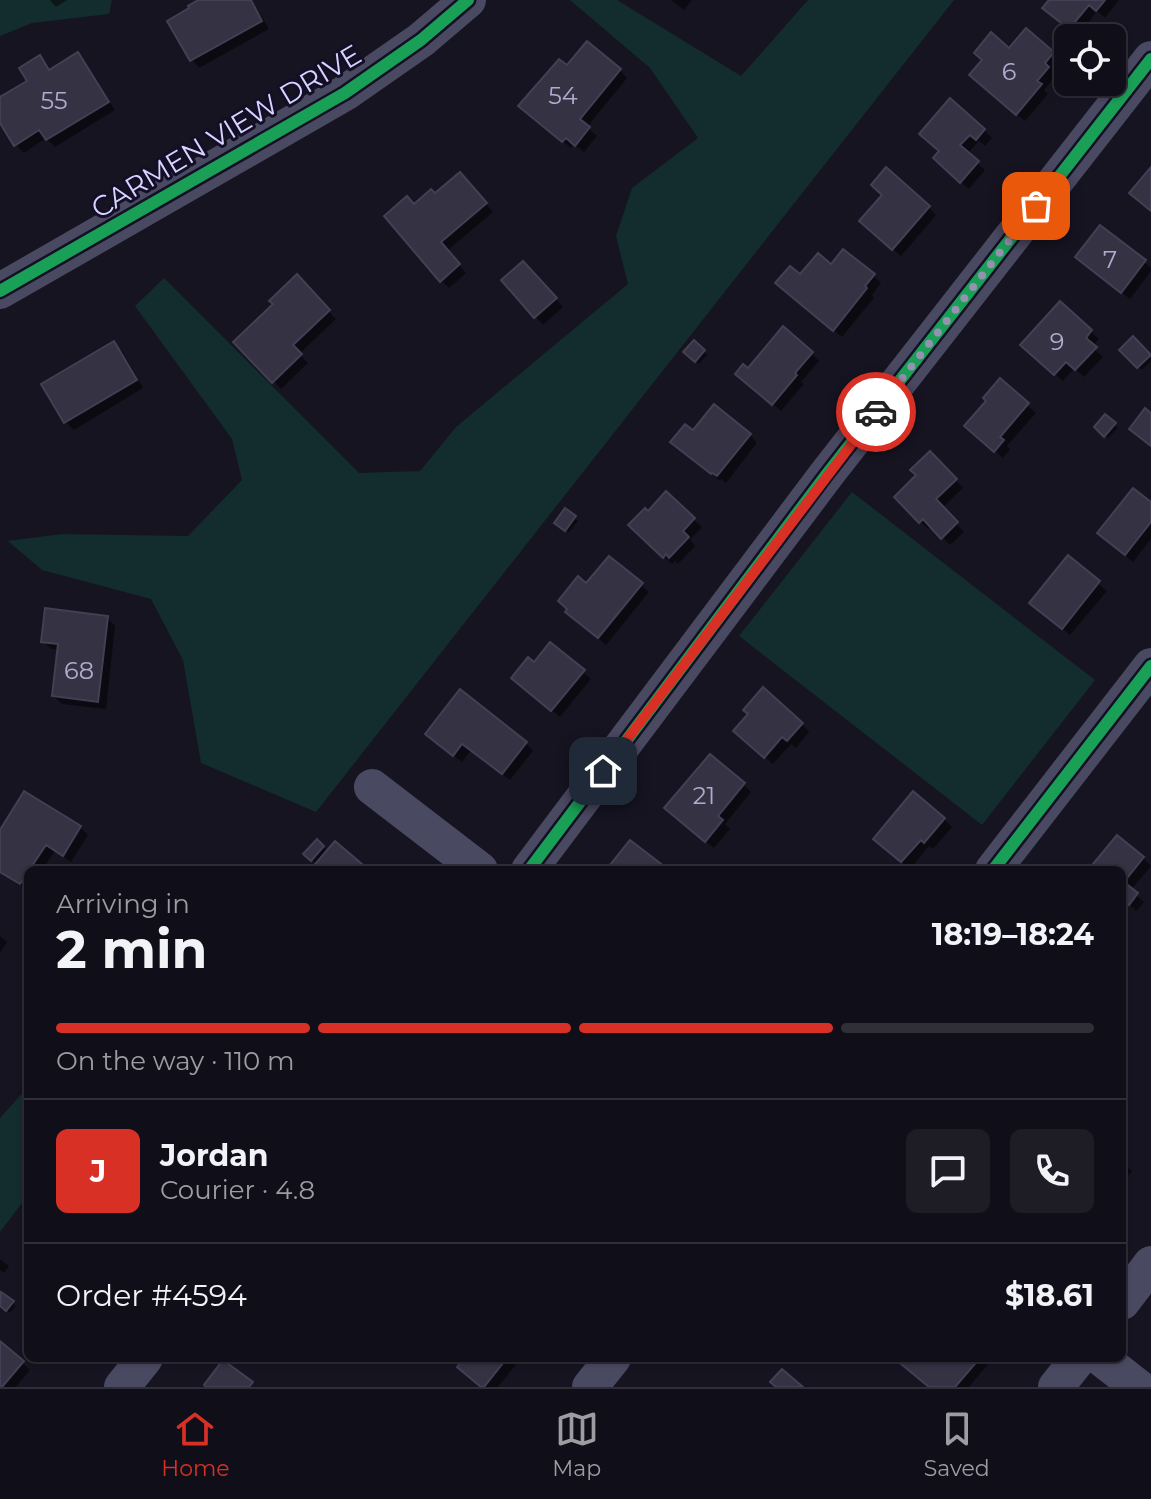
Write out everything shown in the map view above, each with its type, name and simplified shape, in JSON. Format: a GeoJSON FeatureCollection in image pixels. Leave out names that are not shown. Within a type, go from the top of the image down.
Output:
{"type":"FeatureCollection","features":[{"type":"Feature","properties":{"kind":"street","name":"CARMEN VIEW DRIVE"},"geometry":{"type":"LineString","coordinates":[[0,291],[345,93],[421,40],[468,0]]}},
{"type":"Feature","properties":{"kind":"street"},"geometry":{"type":"LineString","coordinates":[[532,866],[826,475],[1151,59]]}},
{"type":"Feature","properties":{"kind":"street"},"geometry":{"type":"LineString","coordinates":[[996,866],[1151,666]]}},
{"type":"Feature","properties":{"kind":"street"},"geometry":{"type":"LineString","coordinates":[[372,787],[475,866]]}},
{"type":"Feature","properties":{"kind":"street"},"geometry":{"type":"LineString","coordinates":[[1126,1297],[1151,1264]]}},
{"type":"Feature","properties":{"kind":"street"},"geometry":{"type":"LineString","coordinates":[[122,1387],[142,1362]]}},
{"type":"Feature","properties":{"kind":"street"},"geometry":{"type":"LineString","coordinates":[[590,1387],[610,1362]]}},
{"type":"Feature","properties":{"kind":"street"},"geometry":{"type":"LineString","coordinates":[[1056,1387],[1076,1362]]}},
{"type":"Feature","properties":{"kind":"street"},"geometry":{"type":"LineString","coordinates":[[1106,1362],[1138,1387]]}},
{"type":"Feature","properties":{"kind":"green space"},"geometry":{"type":"Polygon","coordinates":[[[0,0],[112,0],[109,14],[32,23],[0,36],[0,0]]]}},
{"type":"Feature","properties":{"kind":"green space"},"geometry":{"type":"Polygon","coordinates":[[[570,0],[617,0],[741,76],[808,0],[954,0],[316,812],[201,763],[183,660],[151,599],[42,570],[8,541],[62,534],[188,536],[242,480],[232,439],[135,306],[164,278],[359,473],[420,471],[456,427],[628,284],[616,236],[632,188],[698,138],[650,68],[570,0]]]}},
{"type":"Feature","properties":{"kind":"green space"},"geometry":{"type":"Polygon","coordinates":[[[852,492],[1095,680],[982,825],[739,636],[852,492]]]}},
{"type":"Feature","properties":{"kind":"green space"},"geometry":{"type":"Polygon","coordinates":[[[24,1091],[24,1200],[0,1232],[0,1118],[24,1091]]]}},
{"type":"Feature","properties":{"kind":"building"},"geometry":{"type":"Polygon","coordinates":[[[198,0],[251,0],[262,21],[190,61],[167,21],[198,0]]]}},
{"type":"Feature","properties":{"kind":"building"},"geometry":{"type":"Polygon","coordinates":[[[1049,0],[1105,0],[1096,11],[1089,5],[1073,24],[1063,24],[1042,8],[1049,0]]]}},
{"type":"Feature","properties":{"kind":"building"},"geometry":{"type":"Polygon","coordinates":[[[1026,28],[1054,52],[1045,63],[1049,67],[1037,81],[1042,84],[1016,115],[969,75],[982,60],[974,53],[991,32],[1009,48],[1026,28]]]}},
{"type":"Feature","properties":{"kind":"building"},"geometry":{"type":"Polygon","coordinates":[[[587,41],[621,69],[580,119],[590,127],[575,146],[566,138],[562,142],[518,106],[559,59],[567,65],[587,41]]]}},
{"type":"Feature","properties":{"kind":"building"},"geometry":{"type":"Polygon","coordinates":[[[78,52],[109,102],[46,140],[39,130],[14,146],[0,123],[0,97],[27,81],[19,68],[40,55],[49,70],[78,52]]]}},
{"type":"Feature","properties":{"kind":"building"},"geometry":{"type":"Polygon","coordinates":[[[950,98],[985,129],[976,140],[970,135],[960,145],[979,161],[960,183],[933,158],[939,151],[919,134],[950,98]]]}},
{"type":"Feature","properties":{"kind":"building"},"geometry":{"type":"Polygon","coordinates":[[[886,167],[930,206],[892,250],[859,221],[882,195],[871,185],[886,167]]]}},
{"type":"Feature","properties":{"kind":"building"},"geometry":{"type":"Polygon","coordinates":[[[1151,167],[1151,211],[1129,193],[1151,167]]]}},
{"type":"Feature","properties":{"kind":"building"},"geometry":{"type":"Polygon","coordinates":[[[460,172],[487,203],[441,242],[460,264],[440,282],[384,216],[407,196],[414,204],[431,189],[435,193],[460,172]]]}},
{"type":"Feature","properties":{"kind":"building"},"geometry":{"type":"Polygon","coordinates":[[[1100,225],[1146,260],[1121,293],[1075,257],[1100,225]]]}},
{"type":"Feature","properties":{"kind":"building"},"geometry":{"type":"Polygon","coordinates":[[[843,249],[875,274],[833,331],[775,283],[790,266],[800,274],[818,253],[831,264],[843,249]]]}},
{"type":"Feature","properties":{"kind":"building"},"geometry":{"type":"Polygon","coordinates":[[[523,261],[557,298],[534,318],[501,280],[523,261]]]}},
{"type":"Feature","properties":{"kind":"building"},"geometry":{"type":"Polygon","coordinates":[[[297,274],[330,310],[293,345],[302,354],[272,383],[233,342],[273,304],[269,301],[297,274]]]}},
{"type":"Feature","properties":{"kind":"building"},"geometry":{"type":"Polygon","coordinates":[[[1060,301],[1092,330],[1086,338],[1097,347],[1075,370],[1066,362],[1054,375],[1020,345],[1060,301]]]}},
{"type":"Feature","properties":{"kind":"building"},"geometry":{"type":"Polygon","coordinates":[[[783,326],[813,352],[772,405],[735,374],[743,364],[748,368],[783,326]]]}},
{"type":"Feature","properties":{"kind":"building"},"geometry":{"type":"Polygon","coordinates":[[[1133,336],[1151,355],[1137,368],[1119,350],[1133,336]]]}},
{"type":"Feature","properties":{"kind":"building"},"geometry":{"type":"Polygon","coordinates":[[[694,340],[705,350],[695,362],[683,352],[694,340]]]}},
{"type":"Feature","properties":{"kind":"building"},"geometry":{"type":"Polygon","coordinates":[[[114,341],[137,380],[64,423],[41,384],[114,341]]]}},
{"type":"Feature","properties":{"kind":"building"},"geometry":{"type":"Polygon","coordinates":[[[1000,378],[1029,403],[1000,437],[1004,440],[994,452],[964,426],[986,401],[983,398],[1000,378]]]}},
{"type":"Feature","properties":{"kind":"building"},"geometry":{"type":"Polygon","coordinates":[[[714,404],[751,434],[717,476],[670,442],[685,424],[693,430],[714,404]]]}},
{"type":"Feature","properties":{"kind":"building"},"geometry":{"type":"Polygon","coordinates":[[[1145,408],[1151,413],[1151,446],[1129,429],[1145,408]]]}},
{"type":"Feature","properties":{"kind":"building"},"geometry":{"type":"Polygon","coordinates":[[[1105,414],[1116,423],[1104,437],[1094,427],[1105,414]]]}},
{"type":"Feature","properties":{"kind":"building"},"geometry":{"type":"Polygon","coordinates":[[[930,451],[957,479],[936,499],[958,522],[941,539],[923,519],[919,523],[894,497],[916,475],[910,470],[930,451]]]}},
{"type":"Feature","properties":{"kind":"building"},"geometry":{"type":"Polygon","coordinates":[[[1133,488],[1151,502],[1151,522],[1125,555],[1097,533],[1133,488]]]}},
{"type":"Feature","properties":{"kind":"building"},"geometry":{"type":"Polygon","coordinates":[[[666,491],[695,518],[683,531],[689,537],[669,558],[666,554],[663,558],[628,525],[645,508],[648,511],[666,491]]]}},
{"type":"Feature","properties":{"kind":"building"},"geometry":{"type":"Polygon","coordinates":[[[565,508],[576,516],[565,531],[554,523],[565,508]]]}},
{"type":"Feature","properties":{"kind":"building"},"geometry":{"type":"Polygon","coordinates":[[[1068,555],[1100,581],[1062,629],[1029,603],[1068,555]]]}},
{"type":"Feature","properties":{"kind":"building"},"geometry":{"type":"Polygon","coordinates":[[[609,556],[643,583],[598,638],[565,612],[567,609],[558,601],[578,576],[586,583],[609,556]]]}},
{"type":"Feature","properties":{"kind":"building"},"geometry":{"type":"Polygon","coordinates":[[[45,608],[108,616],[98,702],[52,696],[58,644],[41,642],[45,608]]]}},
{"type":"Feature","properties":{"kind":"building"},"geometry":{"type":"Polygon","coordinates":[[[550,642],[585,670],[551,711],[511,678],[528,657],[534,662],[550,642]]]}},
{"type":"Feature","properties":{"kind":"building"},"geometry":{"type":"Polygon","coordinates":[[[763,687],[803,723],[787,741],[782,737],[764,758],[733,731],[748,714],[743,710],[763,687]]]}},
{"type":"Feature","properties":{"kind":"building"},"geometry":{"type":"Polygon","coordinates":[[[460,689],[527,742],[502,774],[462,744],[453,756],[425,734],[460,689]]]}},
{"type":"Feature","properties":{"kind":"building"},"geometry":{"type":"Polygon","coordinates":[[[710,754],[745,783],[718,816],[723,820],[705,842],[664,808],[710,754]]]}},
{"type":"Feature","properties":{"kind":"building"},"geometry":{"type":"Polygon","coordinates":[[[24,791],[81,826],[63,856],[46,845],[32,866],[24,866],[24,878],[20,884],[0,872],[0,830],[24,791]]]}},
{"type":"Feature","properties":{"kind":"building"},"geometry":{"type":"Polygon","coordinates":[[[913,791],[945,818],[924,843],[921,840],[901,862],[873,839],[913,791]]]}},
{"type":"Feature","properties":{"kind":"building"},"geometry":{"type":"Polygon","coordinates":[[[1117,835],[1144,857],[1126,880],[1126,866],[1091,866],[1117,835]]]}},
{"type":"Feature","properties":{"kind":"building"},"geometry":{"type":"Polygon","coordinates":[[[317,839],[324,846],[311,861],[303,854],[317,839]]]}},
{"type":"Feature","properties":{"kind":"building"},"geometry":{"type":"Polygon","coordinates":[[[630,840],[664,866],[609,866],[630,840]]]}},
{"type":"Feature","properties":{"kind":"building"},"geometry":{"type":"Polygon","coordinates":[[[335,841],[364,866],[313,866],[335,841]]]}},
{"type":"Feature","properties":{"kind":"building"},"geometry":{"type":"Polygon","coordinates":[[[1126,884],[1138,893],[1129,905],[1126,903],[1126,884]]]}},
{"type":"Feature","properties":{"kind":"building"},"geometry":{"type":"Polygon","coordinates":[[[1,1292],[14,1301],[6,1311],[0,1306],[1,1292]]]}},
{"type":"Feature","properties":{"kind":"building"},"geometry":{"type":"Polygon","coordinates":[[[0,1341],[24,1361],[2,1387],[0,1387],[0,1341]]]}},
{"type":"Feature","properties":{"kind":"building"},"geometry":{"type":"Polygon","coordinates":[[[221,1362],[253,1382],[249,1387],[204,1385],[221,1362]]]}},
{"type":"Feature","properties":{"kind":"building"},"geometry":{"type":"Polygon","coordinates":[[[461,1362],[504,1362],[484,1387],[457,1367],[461,1362]]]}},
{"type":"Feature","properties":{"kind":"building"},"geometry":{"type":"Polygon","coordinates":[[[977,1362],[955,1387],[929,1387],[900,1363],[977,1362]]]}},
{"type":"Feature","properties":{"kind":"building"},"geometry":{"type":"Polygon","coordinates":[[[782,1369],[803,1387],[776,1387],[770,1382],[782,1369]]]}},
{"type":"Feature","properties":{"kind":"cycle path"},"geometry":{"type":"LineString","coordinates":[[0,291],[345,93],[421,40],[468,0]]}},
{"type":"Feature","properties":{"kind":"cycle path"},"geometry":{"type":"LineString","coordinates":[[532,866],[826,475],[1151,59]]}},
{"type":"Feature","properties":{"kind":"cycle path"},"geometry":{"type":"LineString","coordinates":[[996,866],[1151,666]]}},
{"type":"Feature","properties":{"kind":"way so far"},"geometry":{"type":"LineString","coordinates":[[876,412],[1036,206]]}},
{"type":"Feature","properties":{"kind":"route"},"geometry":{"type":"LineString","coordinates":[[603,771],[876,412]]}}]}
